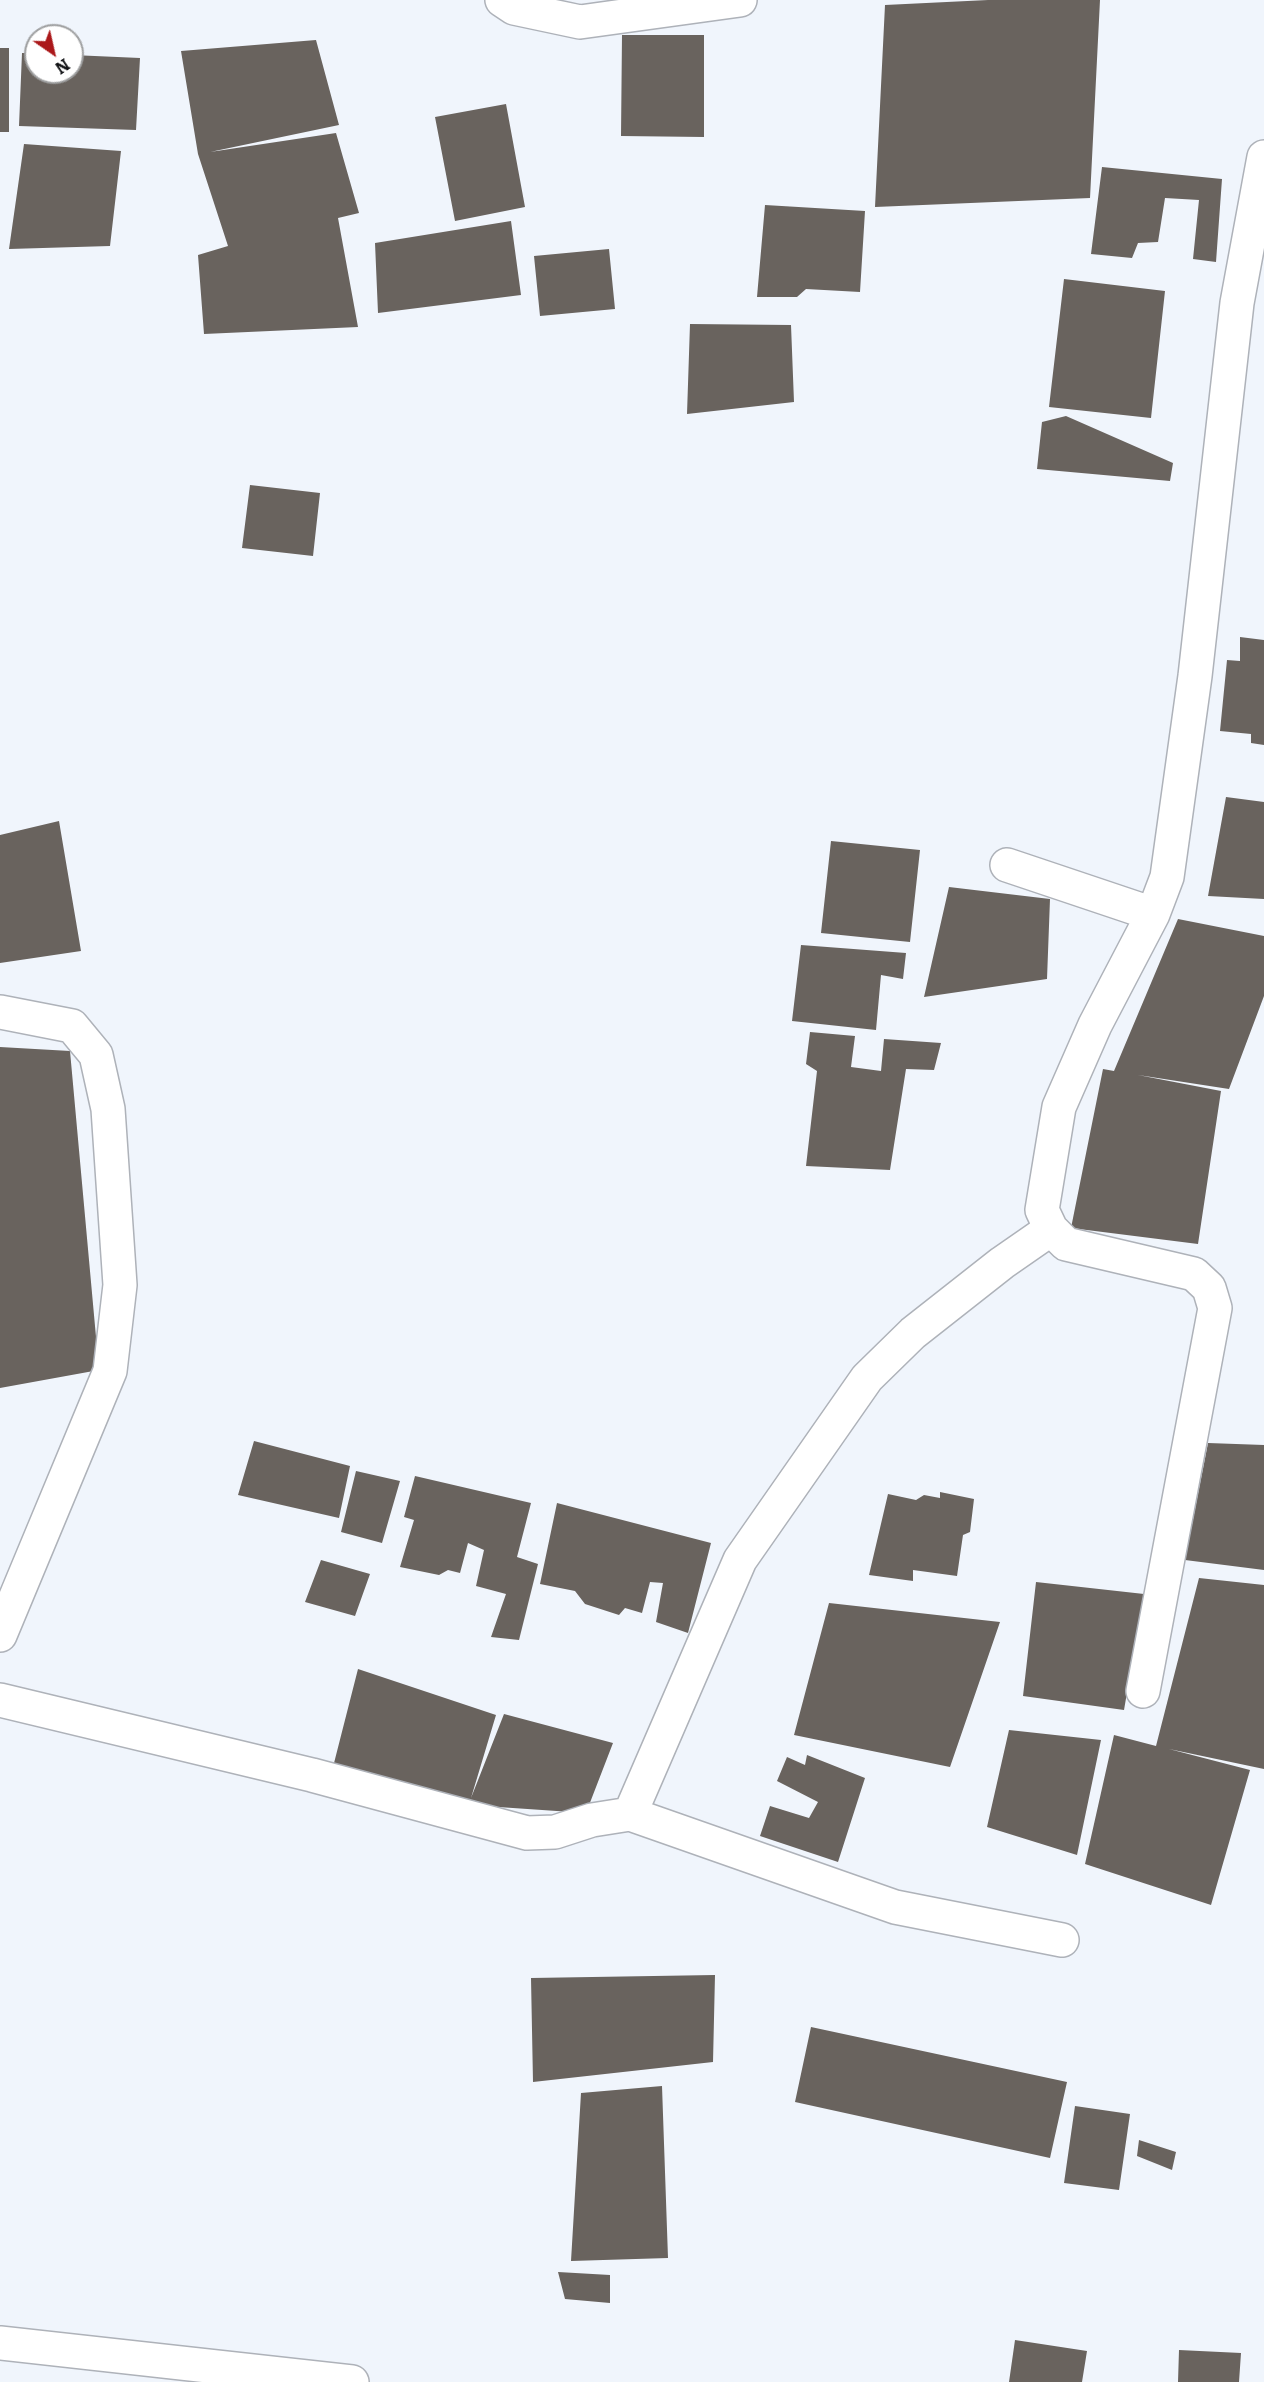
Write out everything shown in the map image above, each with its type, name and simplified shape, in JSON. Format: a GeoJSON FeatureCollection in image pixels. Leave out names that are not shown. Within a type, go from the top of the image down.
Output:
{"type":"FeatureCollection","features":[{"type":"Feature","properties":{"kind":"street"},"geometry":{"type":"LineString","coordinates":[[502,0],[514,8],[580,22],[740,0]]}},
{"type":"Feature","properties":{"kind":"street"},"geometry":{"type":"LineString","coordinates":[[1143,1691],[1215,1308],[1209,1288],[1194,1274],[1066,1244],[1051,1229],[1042,1210],[1059,1107],[1095,1025],[1153,914],[1167,877],[1195,676],[1237,303],[1264,157]]}},
{"type":"Feature","properties":{"kind":"street"},"geometry":{"type":"LineString","coordinates":[[1007,865],[1153,914]]}},
{"type":"Feature","properties":{"kind":"street"},"geometry":{"type":"LineString","coordinates":[[0,1012],[72,1026],[96,1054],[108,1109],[120,1285],[110,1371],[0,1635]]}},
{"type":"Feature","properties":{"kind":"street"},"geometry":{"type":"LineString","coordinates":[[630,1814],[740,1560],[867,1378],[913,1333],[1002,1263],[1051,1229]]}},
{"type":"Feature","properties":{"kind":"street"},"geometry":{"type":"LineString","coordinates":[[0,1700],[312,1775],[527,1833],[555,1832],[592,1821],[630,1814],[895,1907],[1062,1940]]}},
{"type":"Feature","properties":{"kind":"street"},"geometry":{"type":"LineString","coordinates":[[0,2343],[352,2382]]}},
{"type":"Feature","properties":{"kind":"building"},"geometry":{"type":"Polygon","coordinates":[[[988,0],[1100,0],[1090,198],[875,207],[885,5],[988,0]]]}},
{"type":"Feature","properties":{"kind":"building"},"geometry":{"type":"Polygon","coordinates":[[[622,35],[704,35],[704,137],[621,136],[622,35]]]}},
{"type":"Feature","properties":{"kind":"building"},"geometry":{"type":"Polygon","coordinates":[[[316,40],[339,125],[210,152],[336,133],[359,213],[338,218],[358,327],[204,334],[198,255],[228,246],[198,154],[181,51],[316,40]]]}},
{"type":"Feature","properties":{"kind":"building"},"geometry":{"type":"Polygon","coordinates":[[[0,48],[9,48],[9,132],[0,132],[0,48]]]}},
{"type":"Feature","properties":{"kind":"building"},"geometry":{"type":"Polygon","coordinates":[[[22,53],[24,53],[24,84],[84,84],[84,56],[140,58],[136,130],[19,126],[22,53]]]}},
{"type":"Feature","properties":{"kind":"building"},"geometry":{"type":"Polygon","coordinates":[[[506,104],[525,207],[455,221],[435,117],[506,104]]]}},
{"type":"Feature","properties":{"kind":"building"},"geometry":{"type":"Polygon","coordinates":[[[24,144],[121,151],[110,246],[9,249],[24,144]]]}},
{"type":"Feature","properties":{"kind":"building"},"geometry":{"type":"Polygon","coordinates":[[[1102,167],[1222,179],[1216,262],[1193,259],[1199,200],[1165,198],[1158,242],[1138,243],[1132,258],[1091,254],[1102,167]]]}},
{"type":"Feature","properties":{"kind":"building"},"geometry":{"type":"Polygon","coordinates":[[[765,205],[865,211],[860,292],[806,289],[797,297],[757,297],[765,205]]]}},
{"type":"Feature","properties":{"kind":"building"},"geometry":{"type":"Polygon","coordinates":[[[511,221],[521,295],[378,313],[375,243],[511,221]]]}},
{"type":"Feature","properties":{"kind":"building"},"geometry":{"type":"Polygon","coordinates":[[[609,249],[615,309],[540,316],[534,256],[609,249]]]}},
{"type":"Feature","properties":{"kind":"building"},"geometry":{"type":"Polygon","coordinates":[[[1064,279],[1165,291],[1151,418],[1049,407],[1064,279]]]}},
{"type":"Feature","properties":{"kind":"building"},"geometry":{"type":"Polygon","coordinates":[[[690,324],[791,325],[794,402],[687,414],[690,324]]]}},
{"type":"Feature","properties":{"kind":"building"},"geometry":{"type":"Polygon","coordinates":[[[1066,416],[1173,463],[1170,481],[1037,469],[1042,422],[1066,416]]]}},
{"type":"Feature","properties":{"kind":"building"},"geometry":{"type":"Polygon","coordinates":[[[250,485],[320,493],[313,556],[242,548],[250,485]]]}},
{"type":"Feature","properties":{"kind":"building"},"geometry":{"type":"Polygon","coordinates":[[[1240,637],[1264,640],[1264,745],[1251,743],[1251,734],[1220,731],[1227,660],[1240,661],[1240,637]]]}},
{"type":"Feature","properties":{"kind":"building"},"geometry":{"type":"Polygon","coordinates":[[[1226,797],[1264,802],[1264,899],[1208,896],[1226,797]]]}},
{"type":"Feature","properties":{"kind":"building"},"geometry":{"type":"Polygon","coordinates":[[[59,821],[81,951],[0,963],[0,835],[59,821]]]}},
{"type":"Feature","properties":{"kind":"building"},"geometry":{"type":"Polygon","coordinates":[[[831,841],[920,850],[910,942],[821,933],[831,841]]]}},
{"type":"Feature","properties":{"kind":"building"},"geometry":{"type":"Polygon","coordinates":[[[949,887],[1050,899],[1047,979],[924,997],[949,887]]]}},
{"type":"Feature","properties":{"kind":"building"},"geometry":{"type":"Polygon","coordinates":[[[1178,919],[1264,936],[1264,996],[1229,1089],[1138,1075],[1221,1091],[1198,1244],[1071,1228],[1103,1069],[1114,1071],[1178,919]]]}},
{"type":"Feature","properties":{"kind":"building"},"geometry":{"type":"Polygon","coordinates":[[[801,945],[906,953],[903,979],[881,975],[876,1030],[792,1021],[801,945]]]}},
{"type":"Feature","properties":{"kind":"building"},"geometry":{"type":"Polygon","coordinates":[[[810,1032],[855,1036],[851,1067],[881,1071],[884,1039],[941,1043],[934,1070],[906,1069],[890,1170],[806,1166],[817,1071],[806,1064],[810,1032]]]}},
{"type":"Feature","properties":{"kind":"building"},"geometry":{"type":"Polygon","coordinates":[[[0,1047],[70,1051],[99,1370],[0,1388],[0,1047]]]}},
{"type":"Feature","properties":{"kind":"building"},"geometry":{"type":"Polygon","coordinates":[[[254,1441],[350,1466],[339,1518],[238,1495],[254,1441]]]}},
{"type":"Feature","properties":{"kind":"building"},"geometry":{"type":"Polygon","coordinates":[[[1208,1443],[1264,1445],[1264,1570],[1185,1560],[1208,1443]]]}},
{"type":"Feature","properties":{"kind":"building"},"geometry":{"type":"Polygon","coordinates":[[[356,1471],[400,1481],[382,1543],[341,1532],[356,1471]]]}},
{"type":"Feature","properties":{"kind":"building"},"geometry":{"type":"Polygon","coordinates":[[[415,1476],[531,1503],[517,1557],[538,1564],[519,1640],[491,1637],[506,1594],[476,1586],[484,1550],[468,1543],[460,1573],[448,1570],[439,1575],[400,1567],[414,1520],[404,1517],[415,1476]]]}},
{"type":"Feature","properties":{"kind":"building"},"geometry":{"type":"Polygon","coordinates":[[[940,1492],[974,1499],[970,1532],[963,1535],[957,1576],[913,1570],[913,1581],[869,1575],[888,1494],[916,1500],[924,1495],[940,1498],[940,1492]]]}},
{"type":"Feature","properties":{"kind":"building"},"geometry":{"type":"Polygon","coordinates":[[[557,1503],[711,1543],[688,1633],[656,1622],[663,1583],[650,1582],[642,1613],[625,1608],[619,1615],[585,1604],[575,1591],[540,1584],[557,1503]]]}},
{"type":"Feature","properties":{"kind":"building"},"geometry":{"type":"Polygon","coordinates":[[[321,1560],[370,1574],[355,1616],[305,1602],[321,1560]]]}},
{"type":"Feature","properties":{"kind":"building"},"geometry":{"type":"Polygon","coordinates":[[[1199,1578],[1264,1585],[1264,1769],[1169,1749],[1250,1770],[1211,1905],[1085,1864],[1114,1735],[1156,1746],[1199,1578]]]}},
{"type":"Feature","properties":{"kind":"building"},"geometry":{"type":"Polygon","coordinates":[[[1036,1582],[1144,1594],[1124,1710],[1023,1696],[1036,1582]]]}},
{"type":"Feature","properties":{"kind":"building"},"geometry":{"type":"Polygon","coordinates":[[[829,1603],[1000,1622],[950,1767],[794,1735],[829,1603]]]}},
{"type":"Feature","properties":{"kind":"building"},"geometry":{"type":"Polygon","coordinates":[[[358,1669],[496,1715],[471,1798],[504,1714],[613,1743],[586,1813],[469,1805],[333,1767],[358,1669]]]}},
{"type":"Feature","properties":{"kind":"building"},"geometry":{"type":"Polygon","coordinates":[[[1009,1730],[1101,1740],[1077,1855],[987,1827],[1009,1730]]]}},
{"type":"Feature","properties":{"kind":"building"},"geometry":{"type":"Polygon","coordinates":[[[807,1755],[865,1778],[838,1862],[760,1836],[770,1806],[809,1818],[818,1802],[777,1781],[787,1757],[805,1765],[807,1755]]]}},
{"type":"Feature","properties":{"kind":"building"},"geometry":{"type":"Polygon","coordinates":[[[715,1975],[713,2062],[533,2082],[531,1978],[715,1975]]]}},
{"type":"Feature","properties":{"kind":"building"},"geometry":{"type":"Polygon","coordinates":[[[811,2027],[1067,2082],[1050,2158],[795,2102],[811,2027]]]}},
{"type":"Feature","properties":{"kind":"building"},"geometry":{"type":"Polygon","coordinates":[[[662,2086],[668,2258],[571,2261],[581,2093],[662,2086]]]}},
{"type":"Feature","properties":{"kind":"building"},"geometry":{"type":"Polygon","coordinates":[[[1075,2106],[1130,2114],[1119,2190],[1064,2183],[1075,2106]]]}},
{"type":"Feature","properties":{"kind":"building"},"geometry":{"type":"Polygon","coordinates":[[[1139,2140],[1176,2152],[1172,2170],[1137,2156],[1139,2140]]]}},
{"type":"Feature","properties":{"kind":"building"},"geometry":{"type":"Polygon","coordinates":[[[558,2272],[610,2275],[610,2303],[565,2299],[558,2272]]]}},
{"type":"Feature","properties":{"kind":"building"},"geometry":{"type":"Polygon","coordinates":[[[1015,2340],[1087,2351],[1082,2382],[1009,2382],[1015,2340]]]}},
{"type":"Feature","properties":{"kind":"building"},"geometry":{"type":"Polygon","coordinates":[[[1179,2350],[1241,2353],[1239,2382],[1178,2382],[1179,2350]]]}}]}
